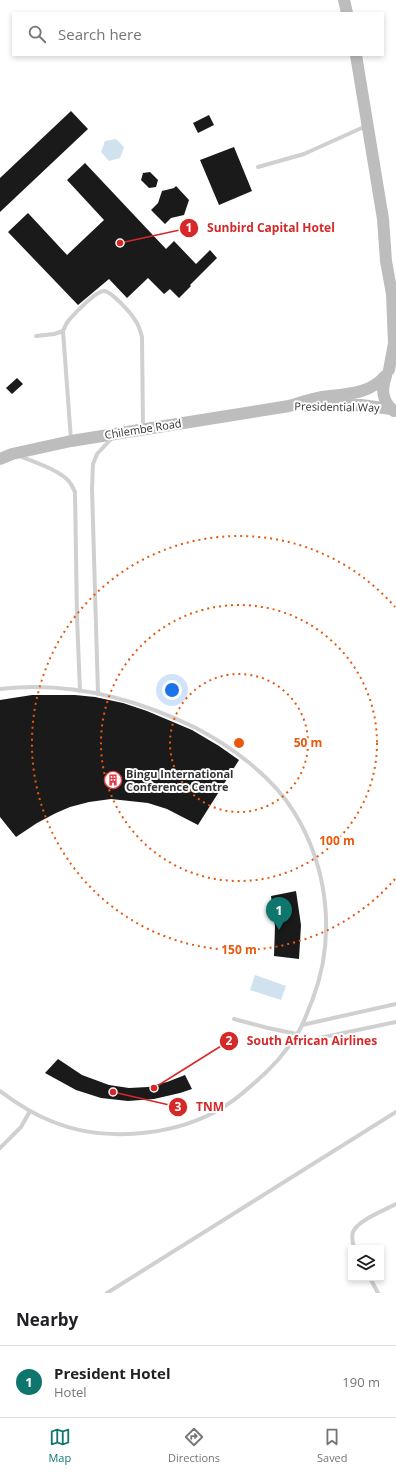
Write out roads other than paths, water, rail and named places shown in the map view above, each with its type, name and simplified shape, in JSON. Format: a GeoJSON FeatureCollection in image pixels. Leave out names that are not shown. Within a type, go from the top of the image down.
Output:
{"type":"FeatureCollection","features":[{"type":"Feature","properties":{"kind":"main road"},"geometry":{"type":"LineString","coordinates":[[344,0],[347,12]]}},
{"type":"Feature","properties":{"kind":"main road"},"geometry":{"type":"LineString","coordinates":[[356,56],[383,219],[394,329],[394,343],[390,370],[383,383],[384,397],[393,411]]}},
{"type":"Feature","properties":{"kind":"main road"},"geometry":{"type":"LineString","coordinates":[[383,219],[396,269]]}},
{"type":"Feature","properties":{"kind":"main road","name":"Presidential Way"},"geometry":{"type":"LineString","coordinates":[[289,406],[320,398],[352,394],[367,390],[379,384],[390,370]]}},
{"type":"Feature","properties":{"kind":"main road","name":"Presidential Way"},"geometry":{"type":"LineString","coordinates":[[289,406],[361,405],[393,411]]}},
{"type":"Feature","properties":{"kind":"main road","name":"Chilembe Road"},"geometry":{"type":"LineString","coordinates":[[0,459],[12,454],[71,441],[289,406]]}},
{"type":"Feature","properties":{"kind":"lane"},"geometry":{"type":"LineString","coordinates":[[258,167],[304,154],[368,125]]}},
{"type":"Feature","properties":{"kind":"lane"},"geometry":{"type":"LineString","coordinates":[[71,441],[63,331],[68,321],[97,294],[106,291],[110,292],[136,320],[140,328],[142,337],[143,429]]}},
{"type":"Feature","properties":{"kind":"lane"},"geometry":{"type":"LineString","coordinates":[[36,336],[54,334],[63,331]]}},
{"type":"Feature","properties":{"kind":"lane"},"geometry":{"type":"LineString","coordinates":[[98,694],[92,488],[93,464],[97,454],[117,433]]}},
{"type":"Feature","properties":{"kind":"lane"},"geometry":{"type":"LineString","coordinates":[[12,454],[38,462],[62,476],[70,483],[75,492],[80,690]]}},
{"type":"Feature","properties":{"kind":"lane"},"geometry":{"type":"LineString","coordinates":[[0,689],[34,687],[80,690],[131,701],[168,714],[216,739],[231,749],[256,769],[276,788],[294,812],[312,848],[317,862],[323,887],[327,917],[326,944],[321,974],[302,1025],[297,1034],[291,1044],[272,1067],[239,1096],[216,1111],[172,1128],[131,1134],[100,1133],[53,1122],[14,1102],[0,1091]]}},
{"type":"Feature","properties":{"kind":"lane"},"geometry":{"type":"LineString","coordinates":[[302,1025],[396,1004]]}},
{"type":"Feature","properties":{"kind":"lane"},"geometry":{"type":"LineString","coordinates":[[234,1019],[297,1034]]}},
{"type":"Feature","properties":{"kind":"lane"},"geometry":{"type":"LineString","coordinates":[[291,1044],[396,1022]]}},
{"type":"Feature","properties":{"kind":"lane"},"geometry":{"type":"LineString","coordinates":[[0,1147],[21,1127],[30,1111]]}},
{"type":"Feature","properties":{"kind":"lane"},"geometry":{"type":"LineString","coordinates":[[107,1293],[396,1112]]}},
{"type":"Feature","properties":{"kind":"lane"},"geometry":{"type":"LineString","coordinates":[[353,1245],[353,1232],[358,1225],[396,1204]]}},
{"type":"Feature","properties":{"kind":"lane"},"geometry":{"type":"LineString","coordinates":[[372,1281],[378,1293]]}},
{"type":"Feature","properties":{"kind":"water"},"geometry":{"type":"Polygon","coordinates":[[[116,139],[124,147],[120,158],[109,161],[101,152],[105,141],[116,139]]]}},
{"type":"Feature","properties":{"kind":"water"},"geometry":{"type":"Polygon","coordinates":[[[255,975],[286,986],[281,1000],[250,990],[255,975]]]}},
{"type":"Feature","properties":{"kind":"place","name":"Sunbird Capital Hotel"},"geometry":{"type":"Point","coordinates":[120,243]}},
{"type":"Feature","properties":{"kind":"place","name":"Bingu International Conference Centre"},"geometry":{"type":"Point","coordinates":[113,780]}},
{"type":"Feature","properties":{"kind":"place","name":"President Hotel"},"geometry":{"type":"Point","coordinates":[279,930]}},
{"type":"Feature","properties":{"kind":"place","name":"South African Airlines"},"geometry":{"type":"Point","coordinates":[154,1088]}},
{"type":"Feature","properties":{"kind":"place","name":"TNM"},"geometry":{"type":"Point","coordinates":[113,1092]}}]}
